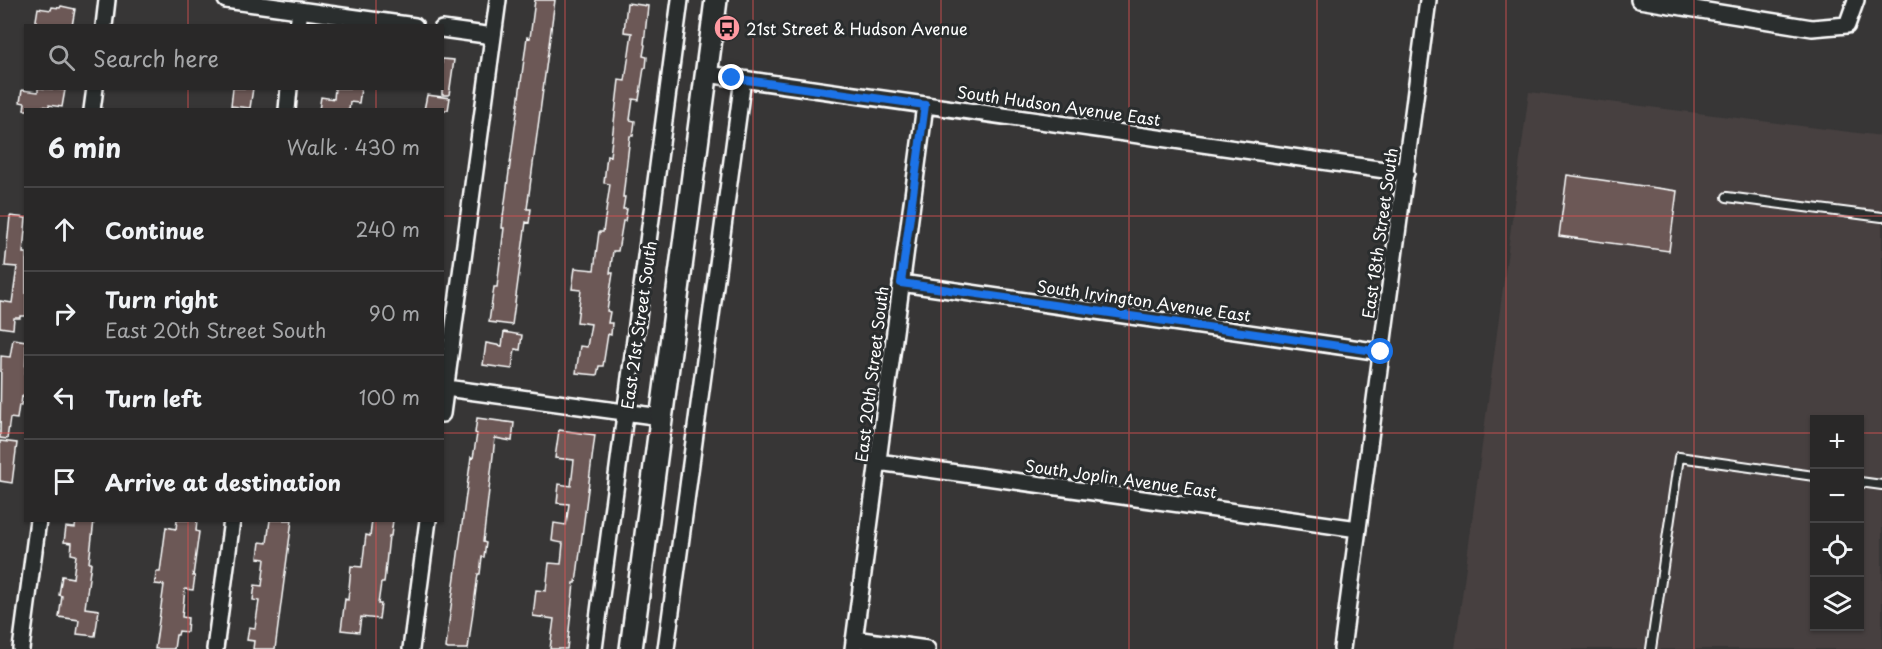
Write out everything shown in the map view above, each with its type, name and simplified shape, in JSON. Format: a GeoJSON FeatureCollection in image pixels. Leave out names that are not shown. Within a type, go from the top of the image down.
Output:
{"type":"FeatureCollection","features":[{"type":"Feature","properties":{"kind":"main road","name":"East 21st Street South"},"geometry":{"type":"LineString","coordinates":[[631,649],[716,0]]}},
{"type":"Feature","properties":{"kind":"street"},"geometry":{"type":"LineString","coordinates":[[104,24],[107,0]]}},
{"type":"Feature","properties":{"kind":"street"},"geometry":{"type":"LineString","coordinates":[[226,0],[299,18],[386,24]]}},
{"type":"Feature","properties":{"kind":"street"},"geometry":{"type":"LineString","coordinates":[[444,401],[498,0]]}},
{"type":"Feature","properties":{"kind":"street","name":"East 21st Street South"},"geometry":{"type":"LineString","coordinates":[[594,649],[681,0]]}},
{"type":"Feature","properties":{"kind":"street","name":"East 18th Street South"},"geometry":{"type":"LineString","coordinates":[[1342,649],[1428,0]]}},
{"type":"Feature","properties":{"kind":"street"},"geometry":{"type":"LineString","coordinates":[[1639,0],[1672,2],[1812,28],[1847,25],[1856,0]]}},
{"type":"Feature","properties":{"kind":"street"},"geometry":{"type":"LineString","coordinates":[[444,29],[493,36]]}},
{"type":"Feature","properties":{"kind":"street","name":"South Hudson Avenue East"},"geometry":{"type":"LineString","coordinates":[[707,74],[1406,173]]}},
{"type":"Feature","properties":{"kind":"street"},"geometry":{"type":"LineString","coordinates":[[666,649],[743,79]]}},
{"type":"Feature","properties":{"kind":"street"},"geometry":{"type":"LineString","coordinates":[[92,108],[95,90]]}},
{"type":"Feature","properties":{"kind":"street"},"geometry":{"type":"LineString","coordinates":[[287,108],[290,90]]}},
{"type":"Feature","properties":{"kind":"street","name":"East 20th Street South"},"geometry":{"type":"LineString","coordinates":[[854,644],[925,105]]}},
{"type":"Feature","properties":{"kind":"street","name":"South Irvington Avenue East"},"geometry":{"type":"LineString","coordinates":[[901,283],[1381,352]]}},
{"type":"Feature","properties":{"kind":"street"},"geometry":{"type":"LineString","coordinates":[[446,388],[661,417]]}},
{"type":"Feature","properties":{"kind":"street","name":"South Joplin Avenue East"},"geometry":{"type":"LineString","coordinates":[[878,462],[1358,529]]}},
{"type":"Feature","properties":{"kind":"street"},"geometry":{"type":"LineString","coordinates":[[21,649],[38,522]]}},
{"type":"Feature","properties":{"kind":"street"},"geometry":{"type":"LineString","coordinates":[[215,649],[232,522]]}},
{"type":"Feature","properties":{"kind":"street"},"geometry":{"type":"LineString","coordinates":[[411,649],[428,522]]}},
{"type":"Feature","properties":{"kind":"street"},"geometry":{"type":"LineString","coordinates":[[854,644],[927,649]]}},
{"type":"Feature","properties":{"kind":"lane"},"geometry":{"type":"LineString","coordinates":[[1727,197],[1882,216]]}},
{"type":"Feature","properties":{"kind":"lane"},"geometry":{"type":"LineString","coordinates":[[1651,649],[1679,457],[1810,475]]}},
{"type":"Feature","properties":{"kind":"lane"},"geometry":{"type":"LineString","coordinates":[[1864,483],[1882,485]]}},
{"type":"Feature","properties":{"kind":"shaded area"},"geometry":{"type":"Polygon","coordinates":[[[1529,92],[1882,136],[1882,649],[1455,649],[1529,92]]]}},
{"type":"Feature","properties":{"kind":"building"},"geometry":{"type":"Polygon","coordinates":[[[535,0],[555,0],[527,209],[531,209],[529,223],[526,222],[512,325],[489,322],[494,287],[497,287],[504,228],[502,228],[503,217],[527,37],[530,38],[535,0]]]}},
{"type":"Feature","properties":{"kind":"building"},"geometry":{"type":"Polygon","coordinates":[[[627,3],[648,6],[643,56],[647,57],[639,100],[633,99],[630,120],[635,121],[633,136],[630,136],[623,197],[625,197],[623,209],[627,209],[618,251],[613,251],[610,273],[613,273],[607,311],[610,312],[608,323],[612,323],[611,335],[608,334],[603,366],[599,366],[597,375],[576,373],[580,346],[587,347],[591,324],[577,322],[581,290],[572,289],[575,268],[594,270],[599,232],[603,232],[610,184],[604,183],[607,155],[610,156],[619,80],[625,81],[632,33],[624,32],[627,3]]]}},
{"type":"Feature","properties":{"kind":"building"},"geometry":{"type":"Polygon","coordinates":[[[61,6],[75,9],[72,24],[35,24],[38,8],[51,10],[52,7],[60,8],[61,6]]]}},
{"type":"Feature","properties":{"kind":"building"},"geometry":{"type":"Polygon","coordinates":[[[444,59],[454,60],[449,95],[442,95],[444,59]]]}},
{"type":"Feature","properties":{"kind":"building"},"geometry":{"type":"Polygon","coordinates":[[[22,90],[38,92],[38,90],[65,90],[62,107],[49,105],[49,107],[43,106],[42,108],[24,108],[25,103],[20,102],[22,90]]]}},
{"type":"Feature","properties":{"kind":"building"},"geometry":{"type":"Polygon","coordinates":[[[233,90],[253,90],[250,108],[231,106],[233,90]]]}},
{"type":"Feature","properties":{"kind":"building"},"geometry":{"type":"Polygon","coordinates":[[[335,90],[361,90],[359,103],[350,102],[349,108],[319,108],[321,97],[334,99],[335,90]]]}},
{"type":"Feature","properties":{"kind":"building"},"geometry":{"type":"Polygon","coordinates":[[[427,95],[450,98],[448,110],[424,108],[427,95]]]}},
{"type":"Feature","properties":{"kind":"building"},"geometry":{"type":"Polygon","coordinates":[[[1567,175],[1677,191],[1669,251],[1559,236],[1567,175]]]}},
{"type":"Feature","properties":{"kind":"building"},"geometry":{"type":"Polygon","coordinates":[[[10,216],[24,218],[24,316],[14,318],[13,329],[0,327],[0,301],[12,303],[17,267],[5,266],[10,216]]]}},
{"type":"Feature","properties":{"kind":"building"},"geometry":{"type":"Polygon","coordinates":[[[504,332],[522,335],[520,350],[515,349],[512,369],[483,365],[486,343],[502,346],[504,332]]]}},
{"type":"Feature","properties":{"kind":"building"},"geometry":{"type":"Polygon","coordinates":[[[13,339],[24,341],[24,397],[22,396],[21,405],[19,405],[17,419],[10,418],[7,439],[0,438],[1,356],[10,357],[13,339]]]}},
{"type":"Feature","properties":{"kind":"building"},"geometry":{"type":"Polygon","coordinates":[[[477,418],[514,423],[512,441],[495,438],[483,542],[486,543],[480,574],[478,574],[468,649],[448,649],[446,648],[449,622],[471,457],[473,458],[477,434],[475,433],[477,418]]]}},
{"type":"Feature","properties":{"kind":"building"},"geometry":{"type":"Polygon","coordinates":[[[559,430],[595,435],[567,649],[550,649],[554,619],[533,616],[536,590],[546,591],[549,563],[561,564],[563,543],[552,541],[554,523],[566,525],[569,504],[557,503],[559,484],[571,486],[574,460],[555,458],[559,430]]]}},
{"type":"Feature","properties":{"kind":"building"},"geometry":{"type":"Polygon","coordinates":[[[0,441],[17,443],[12,483],[0,481],[0,441]]]}},
{"type":"Feature","properties":{"kind":"building"},"geometry":{"type":"Polygon","coordinates":[[[76,522],[94,522],[85,608],[99,610],[95,636],[77,634],[79,620],[59,617],[62,576],[73,578],[76,555],[71,554],[72,543],[64,542],[66,527],[75,528],[76,522]]]}},
{"type":"Feature","properties":{"kind":"building"},"geometry":{"type":"Polygon","coordinates":[[[177,522],[197,522],[196,531],[199,532],[193,590],[185,589],[182,617],[188,618],[187,632],[179,631],[176,635],[174,649],[155,649],[164,585],[155,584],[156,572],[160,572],[166,527],[176,529],[177,522]]]}},
{"type":"Feature","properties":{"kind":"building"},"geometry":{"type":"Polygon","coordinates":[[[270,522],[292,522],[275,649],[253,649],[254,641],[247,640],[249,627],[255,628],[259,601],[253,600],[255,585],[262,586],[265,559],[258,558],[260,542],[267,543],[270,522]]]}},
{"type":"Feature","properties":{"kind":"building"},"geometry":{"type":"Polygon","coordinates":[[[372,522],[393,522],[384,583],[381,583],[378,604],[381,604],[379,619],[361,617],[359,632],[341,630],[345,599],[348,600],[351,566],[362,567],[366,535],[370,536],[372,522]]]}},
{"type":"Feature","properties":{"kind":"place","name":"21st Street & Hudson Avenue"},"geometry":{"type":"Point","coordinates":[727,28]}},
{"type":"Feature","properties":{"kind":"route"},"geometry":{"type":"LineString","coordinates":[[732,78],[925,105],[901,283],[1381,352]]}}]}
